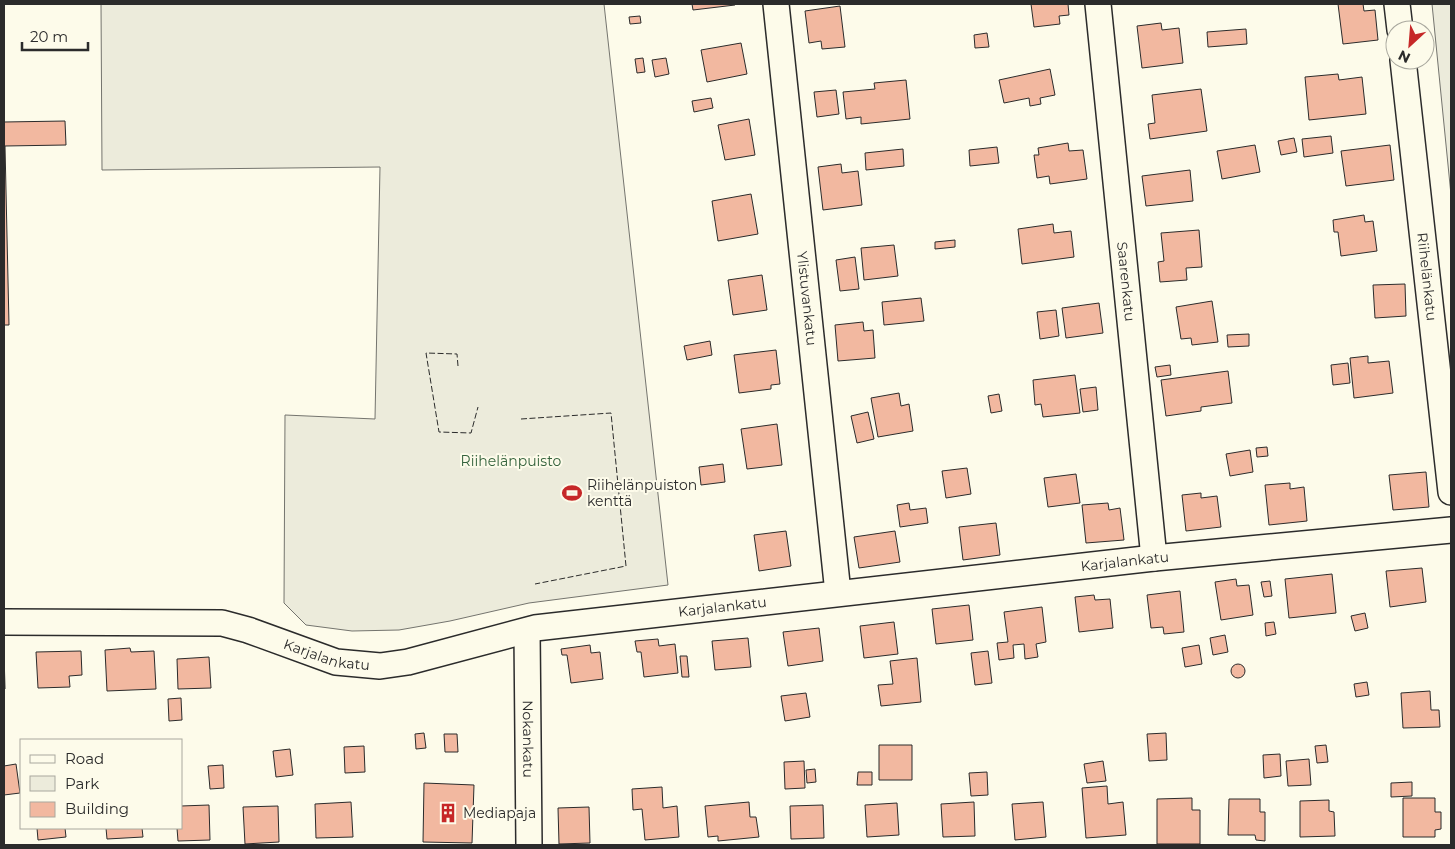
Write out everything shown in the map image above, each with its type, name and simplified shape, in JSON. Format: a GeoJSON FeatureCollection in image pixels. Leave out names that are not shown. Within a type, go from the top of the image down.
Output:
{"type":"FeatureCollection","features":[{"type":"Feature","properties":{"kind":"street","name":"Ylistuvankatu"},"geometry":{"type":"LineString","coordinates":[[776,4],[838,593]]}},
{"type":"Feature","properties":{"kind":"street","name":"Saarenkatu"},"geometry":{"type":"LineString","coordinates":[[1098,4],[1154,558]]}},
{"type":"Feature","properties":{"kind":"street"},"geometry":{"type":"LineString","coordinates":[[1397,4],[1399,20]]}},
{"type":"Feature","properties":{"kind":"street","name":"Riihelänkatu"},"geometry":{"type":"LineString","coordinates":[[1404,70],[1451,492]]}},
{"type":"Feature","properties":{"kind":"street","name":"Karjalankatu"},"geometry":{"type":"LineString","coordinates":[[4,622],[222,623],[248,630],[318,657],[358,665],[380,666],[408,662],[534,628],[1154,558],[1451,530]]}},
{"type":"Feature","properties":{"kind":"street","name":"Nokankatu"},"geometry":{"type":"LineString","coordinates":[[527,630],[529,845]]}},
{"type":"Feature","properties":{"kind":"green space","name":"Riihelänpuisto"},"geometry":{"type":"Polygon","coordinates":[[[101,4],[604,4],[668,585],[529,603],[450,621],[399,630],[352,631],[306,625],[284,603],[285,415],[375,419],[380,167],[102,170],[101,4]]]}},
{"type":"Feature","properties":{"kind":"green space"},"geometry":{"type":"Polygon","coordinates":[[[1432,4],[1451,4],[1451,195],[1435,20],[1432,4]]]}},
{"type":"Feature","properties":{"kind":"building"},"geometry":{"type":"Polygon","coordinates":[[[692,4],[735,4],[735,5],[693,10],[692,4]]]}},
{"type":"Feature","properties":{"kind":"building"},"geometry":{"type":"Polygon","coordinates":[[[1031,4],[1068,4],[1069,15],[1059,16],[1060,24],[1034,27],[1031,4]]]}},
{"type":"Feature","properties":{"kind":"building"},"geometry":{"type":"Polygon","coordinates":[[[1338,4],[1363,4],[1364,11],[1375,10],[1378,40],[1343,44],[1338,4]]]}},
{"type":"Feature","properties":{"kind":"building"},"geometry":{"type":"Polygon","coordinates":[[[840,6],[845,47],[822,49],[821,41],[809,43],[805,11],[840,6]]]}},
{"type":"Feature","properties":{"kind":"building"},"geometry":{"type":"Polygon","coordinates":[[[640,16],[641,23],[630,24],[629,17],[640,16]]]}},
{"type":"Feature","properties":{"kind":"building"},"geometry":{"type":"Polygon","coordinates":[[[1161,23],[1162,30],[1179,28],[1183,63],[1142,68],[1137,26],[1161,23]]]}},
{"type":"Feature","properties":{"kind":"building"},"geometry":{"type":"Polygon","coordinates":[[[1246,29],[1247,44],[1208,47],[1207,32],[1246,29]]]}},
{"type":"Feature","properties":{"kind":"building"},"geometry":{"type":"Polygon","coordinates":[[[987,33],[989,47],[975,48],[974,35],[987,33]]]}},
{"type":"Feature","properties":{"kind":"building"},"geometry":{"type":"Polygon","coordinates":[[[741,43],[747,74],[707,82],[701,50],[741,43]]]}},
{"type":"Feature","properties":{"kind":"building"},"geometry":{"type":"Polygon","coordinates":[[[643,58],[645,72],[637,73],[635,59],[643,58]]]}},
{"type":"Feature","properties":{"kind":"building"},"geometry":{"type":"Polygon","coordinates":[[[666,58],[669,74],[655,77],[652,60],[666,58]]]}},
{"type":"Feature","properties":{"kind":"building"},"geometry":{"type":"Polygon","coordinates":[[[1050,69],[1055,95],[1040,98],[1041,104],[1030,106],[1029,98],[1004,103],[999,80],[1050,69]]]}},
{"type":"Feature","properties":{"kind":"building"},"geometry":{"type":"Polygon","coordinates":[[[1338,74],[1339,80],[1362,77],[1366,114],[1309,120],[1305,77],[1338,74]]]}},
{"type":"Feature","properties":{"kind":"building"},"geometry":{"type":"Polygon","coordinates":[[[906,80],[910,119],[861,124],[861,117],[846,119],[843,92],[875,89],[874,83],[906,80]]]}},
{"type":"Feature","properties":{"kind":"building"},"geometry":{"type":"Polygon","coordinates":[[[1201,89],[1207,131],[1150,139],[1148,124],[1155,123],[1152,95],[1201,89]]]}},
{"type":"Feature","properties":{"kind":"building"},"geometry":{"type":"Polygon","coordinates":[[[836,90],[839,114],[817,117],[814,92],[836,90]]]}},
{"type":"Feature","properties":{"kind":"building"},"geometry":{"type":"Polygon","coordinates":[[[711,98],[713,108],[694,112],[692,101],[711,98]]]}},
{"type":"Feature","properties":{"kind":"building"},"geometry":{"type":"Polygon","coordinates":[[[749,119],[755,155],[725,160],[718,125],[749,119]]]}},
{"type":"Feature","properties":{"kind":"building"},"geometry":{"type":"Polygon","coordinates":[[[65,121],[66,145],[5,146],[9,325],[4,325],[4,122],[65,121]]]}},
{"type":"Feature","properties":{"kind":"building"},"geometry":{"type":"Polygon","coordinates":[[[1331,136],[1333,153],[1304,157],[1302,139],[1331,136]]]}},
{"type":"Feature","properties":{"kind":"building"},"geometry":{"type":"Polygon","coordinates":[[[1294,138],[1297,152],[1281,155],[1278,141],[1294,138]]]}},
{"type":"Feature","properties":{"kind":"building"},"geometry":{"type":"Polygon","coordinates":[[[1068,143],[1069,151],[1083,150],[1087,179],[1050,184],[1049,176],[1037,178],[1034,155],[1039,155],[1038,148],[1068,143]]]}},
{"type":"Feature","properties":{"kind":"building"},"geometry":{"type":"Polygon","coordinates":[[[1255,145],[1260,172],[1222,179],[1217,151],[1255,145]]]}},
{"type":"Feature","properties":{"kind":"building"},"geometry":{"type":"Polygon","coordinates":[[[1390,145],[1394,180],[1346,186],[1341,151],[1390,145]]]}},
{"type":"Feature","properties":{"kind":"building"},"geometry":{"type":"Polygon","coordinates":[[[997,147],[999,163],[970,166],[969,150],[997,147]]]}},
{"type":"Feature","properties":{"kind":"building"},"geometry":{"type":"Polygon","coordinates":[[[903,149],[904,166],[866,170],[865,153],[903,149]]]}},
{"type":"Feature","properties":{"kind":"building"},"geometry":{"type":"Polygon","coordinates":[[[841,164],[842,173],[858,171],[862,205],[823,210],[818,167],[841,164]]]}},
{"type":"Feature","properties":{"kind":"building"},"geometry":{"type":"Polygon","coordinates":[[[1190,170],[1193,201],[1146,206],[1142,176],[1190,170]]]}},
{"type":"Feature","properties":{"kind":"building"},"geometry":{"type":"Polygon","coordinates":[[[751,194],[758,234],[718,241],[712,201],[751,194]]]}},
{"type":"Feature","properties":{"kind":"building"},"geometry":{"type":"Polygon","coordinates":[[[1364,215],[1365,222],[1373,221],[1377,251],[1341,256],[1338,232],[1334,232],[1333,220],[1364,215]]]}},
{"type":"Feature","properties":{"kind":"building"},"geometry":{"type":"Polygon","coordinates":[[[1053,224],[1054,233],[1071,231],[1074,257],[1022,264],[1018,229],[1053,224]]]}},
{"type":"Feature","properties":{"kind":"building"},"geometry":{"type":"Polygon","coordinates":[[[1199,230],[1202,267],[1186,268],[1187,280],[1160,282],[1158,262],[1164,261],[1161,233],[1199,230]]]}},
{"type":"Feature","properties":{"kind":"building"},"geometry":{"type":"Polygon","coordinates":[[[955,240],[955,247],[935,249],[935,242],[955,240]]]}},
{"type":"Feature","properties":{"kind":"building"},"geometry":{"type":"Polygon","coordinates":[[[894,245],[898,276],[864,280],[861,248],[894,245]]]}},
{"type":"Feature","properties":{"kind":"building"},"geometry":{"type":"Polygon","coordinates":[[[855,257],[859,289],[840,291],[836,260],[855,257]]]}},
{"type":"Feature","properties":{"kind":"building"},"geometry":{"type":"Polygon","coordinates":[[[762,275],[767,310],[733,315],[728,280],[762,275]]]}},
{"type":"Feature","properties":{"kind":"building"},"geometry":{"type":"Polygon","coordinates":[[[1405,284],[1406,316],[1375,318],[1373,285],[1405,284]]]}},
{"type":"Feature","properties":{"kind":"building"},"geometry":{"type":"Polygon","coordinates":[[[921,298],[924,321],[884,325],[882,302],[921,298]]]}},
{"type":"Feature","properties":{"kind":"building"},"geometry":{"type":"Polygon","coordinates":[[[1212,301],[1218,342],[1192,345],[1191,338],[1181,339],[1176,307],[1212,301]]]}},
{"type":"Feature","properties":{"kind":"building"},"geometry":{"type":"Polygon","coordinates":[[[1099,303],[1103,333],[1066,338],[1062,308],[1099,303]]]}},
{"type":"Feature","properties":{"kind":"building"},"geometry":{"type":"Polygon","coordinates":[[[1056,310],[1059,336],[1040,339],[1037,312],[1056,310]]]}},
{"type":"Feature","properties":{"kind":"building"},"geometry":{"type":"Polygon","coordinates":[[[863,322],[864,331],[873,330],[875,358],[838,361],[835,325],[863,322]]]}},
{"type":"Feature","properties":{"kind":"building"},"geometry":{"type":"Polygon","coordinates":[[[1249,334],[1249,346],[1228,347],[1227,335],[1249,334]]]}},
{"type":"Feature","properties":{"kind":"building"},"geometry":{"type":"Polygon","coordinates":[[[710,341],[712,355],[687,360],[684,346],[710,341]]]}},
{"type":"Feature","properties":{"kind":"building"},"geometry":{"type":"Polygon","coordinates":[[[776,350],[780,384],[771,385],[771,389],[739,393],[734,355],[776,350]]]}},
{"type":"Feature","properties":{"kind":"building"},"geometry":{"type":"Polygon","coordinates":[[[1368,356],[1368,363],[1389,361],[1393,393],[1354,398],[1350,358],[1368,356]]]}},
{"type":"Feature","properties":{"kind":"building"},"geometry":{"type":"Polygon","coordinates":[[[1348,363],[1350,383],[1333,385],[1331,365],[1348,363]]]}},
{"type":"Feature","properties":{"kind":"building"},"geometry":{"type":"Polygon","coordinates":[[[1170,365],[1171,375],[1157,377],[1155,367],[1170,365]]]}},
{"type":"Feature","properties":{"kind":"building"},"geometry":{"type":"Polygon","coordinates":[[[1228,371],[1232,403],[1201,407],[1201,411],[1166,416],[1161,380],[1228,371]]]}},
{"type":"Feature","properties":{"kind":"building"},"geometry":{"type":"Polygon","coordinates":[[[1075,375],[1080,413],[1043,417],[1041,404],[1035,405],[1033,380],[1075,375]]]}},
{"type":"Feature","properties":{"kind":"building"},"geometry":{"type":"Polygon","coordinates":[[[1096,387],[1098,410],[1083,412],[1080,389],[1096,387]]]}},
{"type":"Feature","properties":{"kind":"building"},"geometry":{"type":"Polygon","coordinates":[[[899,393],[901,406],[909,404],[913,431],[878,437],[871,398],[899,393]]]}},
{"type":"Feature","properties":{"kind":"building"},"geometry":{"type":"Polygon","coordinates":[[[999,394],[1002,411],[991,413],[988,396],[999,394]]]}},
{"type":"Feature","properties":{"kind":"building"},"geometry":{"type":"Polygon","coordinates":[[[868,412],[874,439],[857,443],[851,416],[868,412]]]}},
{"type":"Feature","properties":{"kind":"building"},"geometry":{"type":"Polygon","coordinates":[[[777,424],[782,465],[747,469],[741,429],[777,424]]]}},
{"type":"Feature","properties":{"kind":"building"},"geometry":{"type":"Polygon","coordinates":[[[1267,447],[1268,456],[1257,457],[1256,448],[1267,447]]]}},
{"type":"Feature","properties":{"kind":"building"},"geometry":{"type":"Polygon","coordinates":[[[1250,450],[1253,472],[1230,476],[1226,454],[1250,450]]]}},
{"type":"Feature","properties":{"kind":"building"},"geometry":{"type":"Polygon","coordinates":[[[723,464],[725,482],[701,485],[699,467],[723,464]]]}},
{"type":"Feature","properties":{"kind":"building"},"geometry":{"type":"Polygon","coordinates":[[[967,468],[971,494],[946,498],[942,471],[967,468]]]}},
{"type":"Feature","properties":{"kind":"building"},"geometry":{"type":"Polygon","coordinates":[[[1426,472],[1429,507],[1393,510],[1389,475],[1426,472]]]}},
{"type":"Feature","properties":{"kind":"building"},"geometry":{"type":"Polygon","coordinates":[[[1076,474],[1080,503],[1048,507],[1044,478],[1076,474]]]}},
{"type":"Feature","properties":{"kind":"building"},"geometry":{"type":"Polygon","coordinates":[[[1290,483],[1290,489],[1304,487],[1307,521],[1269,525],[1265,485],[1290,483]]]}},
{"type":"Feature","properties":{"kind":"building"},"geometry":{"type":"Polygon","coordinates":[[[1201,493],[1201,498],[1217,496],[1221,527],[1186,531],[1182,495],[1201,493]]]}},
{"type":"Feature","properties":{"kind":"building"},"geometry":{"type":"Polygon","coordinates":[[[909,503],[910,510],[926,508],[928,523],[900,527],[897,505],[909,503]]]}},
{"type":"Feature","properties":{"kind":"building"},"geometry":{"type":"Polygon","coordinates":[[[1108,503],[1109,510],[1120,508],[1124,540],[1086,543],[1082,505],[1108,503]]]}},
{"type":"Feature","properties":{"kind":"building"},"geometry":{"type":"Polygon","coordinates":[[[996,523],[1000,555],[963,560],[959,527],[996,523]]]}},
{"type":"Feature","properties":{"kind":"building"},"geometry":{"type":"Polygon","coordinates":[[[786,531],[791,566],[759,571],[754,535],[786,531]]]}},
{"type":"Feature","properties":{"kind":"building"},"geometry":{"type":"Polygon","coordinates":[[[895,531],[900,562],[859,568],[854,537],[895,531]]]}},
{"type":"Feature","properties":{"kind":"building"},"geometry":{"type":"Polygon","coordinates":[[[1422,568],[1426,602],[1390,607],[1386,571],[1422,568]]]}},
{"type":"Feature","properties":{"kind":"building"},"geometry":{"type":"Polygon","coordinates":[[[1332,574],[1336,613],[1289,618],[1285,579],[1332,574]]]}},
{"type":"Feature","properties":{"kind":"building"},"geometry":{"type":"Polygon","coordinates":[[[1236,579],[1237,586],[1249,585],[1253,615],[1221,620],[1215,582],[1236,579]]]}},
{"type":"Feature","properties":{"kind":"building"},"geometry":{"type":"Polygon","coordinates":[[[1270,581],[1272,596],[1264,597],[1261,582],[1270,581]]]}},
{"type":"Feature","properties":{"kind":"building"},"geometry":{"type":"Polygon","coordinates":[[[1180,591],[1184,632],[1164,634],[1163,627],[1151,628],[1147,595],[1180,591]]]}},
{"type":"Feature","properties":{"kind":"building"},"geometry":{"type":"Polygon","coordinates":[[[1094,595],[1095,600],[1110,599],[1113,628],[1079,632],[1075,597],[1094,595]]]}},
{"type":"Feature","properties":{"kind":"building"},"geometry":{"type":"Polygon","coordinates":[[[969,605],[973,640],[936,644],[932,609],[969,605]]]}},
{"type":"Feature","properties":{"kind":"building"},"geometry":{"type":"Polygon","coordinates":[[[1042,607],[1046,642],[1036,644],[1038,657],[1025,659],[1024,644],[1013,645],[1014,658],[999,660],[997,643],[1008,642],[1004,612],[1042,607]]]}},
{"type":"Feature","properties":{"kind":"building"},"geometry":{"type":"Polygon","coordinates":[[[1365,613],[1368,628],[1355,631],[1351,616],[1365,613]]]}},
{"type":"Feature","properties":{"kind":"building"},"geometry":{"type":"Polygon","coordinates":[[[894,622],[898,654],[864,658],[860,626],[894,622]]]}},
{"type":"Feature","properties":{"kind":"building"},"geometry":{"type":"Polygon","coordinates":[[[1274,622],[1276,634],[1266,636],[1265,623],[1274,622]]]}},
{"type":"Feature","properties":{"kind":"building"},"geometry":{"type":"Polygon","coordinates":[[[819,628],[823,661],[788,666],[783,632],[819,628]]]}},
{"type":"Feature","properties":{"kind":"building"},"geometry":{"type":"Polygon","coordinates":[[[1225,635],[1228,652],[1213,655],[1210,638],[1225,635]]]}},
{"type":"Feature","properties":{"kind":"building"},"geometry":{"type":"Polygon","coordinates":[[[748,638],[751,667],[715,670],[712,641],[748,638]]]}},
{"type":"Feature","properties":{"kind":"building"},"geometry":{"type":"Polygon","coordinates":[[[658,639],[659,646],[675,644],[678,673],[644,677],[641,652],[637,652],[635,641],[658,639]]]}},
{"type":"Feature","properties":{"kind":"building"},"geometry":{"type":"Polygon","coordinates":[[[590,645],[591,653],[600,652],[603,679],[571,683],[567,655],[562,655],[561,649],[590,645]]]}},
{"type":"Feature","properties":{"kind":"building"},"geometry":{"type":"Polygon","coordinates":[[[1199,645],[1202,664],[1185,667],[1182,648],[1199,645]]]}},
{"type":"Feature","properties":{"kind":"building"},"geometry":{"type":"Polygon","coordinates":[[[130,648],[131,652],[154,651],[156,689],[107,691],[105,650],[130,648]]]}},
{"type":"Feature","properties":{"kind":"building"},"geometry":{"type":"Polygon","coordinates":[[[81,651],[82,675],[69,676],[70,687],[38,688],[36,652],[81,651]]]}},
{"type":"Feature","properties":{"kind":"building"},"geometry":{"type":"Polygon","coordinates":[[[988,651],[992,683],[975,685],[971,653],[988,651]]]}},
{"type":"Feature","properties":{"kind":"building"},"geometry":{"type":"Polygon","coordinates":[[[4,653],[5,689],[4,689],[4,653]]]}},
{"type":"Feature","properties":{"kind":"building"},"geometry":{"type":"Polygon","coordinates":[[[680,656],[687,656],[689,677],[682,677],[680,656]]]}},
{"type":"Feature","properties":{"kind":"building"},"geometry":{"type":"Polygon","coordinates":[[[209,657],[211,688],[178,689],[177,659],[209,657]]]}},
{"type":"Feature","properties":{"kind":"building"},"geometry":{"type":"Polygon","coordinates":[[[917,658],[921,702],[881,706],[878,685],[893,684],[890,661],[917,658]]]}},
{"type":"Feature","properties":{"kind":"building"},"geometry":{"type":"Polygon","coordinates":[[[1238,664],[1243,666],[1245,671],[1243,676],[1238,678],[1233,676],[1231,671],[1233,666],[1238,664]]]}},
{"type":"Feature","properties":{"kind":"building"},"geometry":{"type":"Polygon","coordinates":[[[1367,682],[1369,695],[1356,697],[1354,684],[1367,682]]]}},
{"type":"Feature","properties":{"kind":"building"},"geometry":{"type":"Polygon","coordinates":[[[1430,691],[1431,710],[1439,710],[1440,727],[1403,728],[1401,693],[1430,691]]]}},
{"type":"Feature","properties":{"kind":"building"},"geometry":{"type":"Polygon","coordinates":[[[806,693],[810,717],[785,721],[781,696],[806,693]]]}},
{"type":"Feature","properties":{"kind":"building"},"geometry":{"type":"Polygon","coordinates":[[[181,698],[182,720],[169,721],[168,699],[181,698]]]}},
{"type":"Feature","properties":{"kind":"building"},"geometry":{"type":"Polygon","coordinates":[[[424,733],[426,748],[416,749],[415,734],[424,733]]]}},
{"type":"Feature","properties":{"kind":"building"},"geometry":{"type":"Polygon","coordinates":[[[1166,733],[1167,760],[1149,761],[1147,734],[1166,733]]]}},
{"type":"Feature","properties":{"kind":"building"},"geometry":{"type":"Polygon","coordinates":[[[444,734],[457,734],[458,752],[445,752],[444,734]]]}},
{"type":"Feature","properties":{"kind":"building"},"geometry":{"type":"Polygon","coordinates":[[[879,745],[912,745],[912,780],[879,780],[879,745]]]}},
{"type":"Feature","properties":{"kind":"building"},"geometry":{"type":"Polygon","coordinates":[[[1326,745],[1328,762],[1317,763],[1315,746],[1326,745]]]}},
{"type":"Feature","properties":{"kind":"building"},"geometry":{"type":"Polygon","coordinates":[[[364,746],[365,772],[345,773],[344,747],[364,746]]]}},
{"type":"Feature","properties":{"kind":"building"},"geometry":{"type":"Polygon","coordinates":[[[290,749],[293,775],[276,777],[273,751],[290,749]]]}},
{"type":"Feature","properties":{"kind":"building"},"geometry":{"type":"Polygon","coordinates":[[[1280,754],[1281,776],[1264,778],[1263,755],[1280,754]]]}},
{"type":"Feature","properties":{"kind":"building"},"geometry":{"type":"Polygon","coordinates":[[[1309,759],[1311,785],[1288,786],[1286,761],[1309,759]]]}},
{"type":"Feature","properties":{"kind":"building"},"geometry":{"type":"Polygon","coordinates":[[[804,761],[805,788],[785,789],[784,762],[804,761]]]}},
{"type":"Feature","properties":{"kind":"building"},"geometry":{"type":"Polygon","coordinates":[[[1103,761],[1106,781],[1087,783],[1084,764],[1103,761]]]}},
{"type":"Feature","properties":{"kind":"building"},"geometry":{"type":"Polygon","coordinates":[[[16,764],[20,793],[4,795],[4,766],[16,764]]]}},
{"type":"Feature","properties":{"kind":"building"},"geometry":{"type":"Polygon","coordinates":[[[223,765],[224,788],[210,789],[208,766],[223,765]]]}},
{"type":"Feature","properties":{"kind":"building"},"geometry":{"type":"Polygon","coordinates":[[[815,769],[816,782],[807,783],[806,770],[815,769]]]}},
{"type":"Feature","properties":{"kind":"building"},"geometry":{"type":"Polygon","coordinates":[[[858,772],[872,772],[872,785],[857,785],[858,772]]]}},
{"type":"Feature","properties":{"kind":"building"},"geometry":{"type":"Polygon","coordinates":[[[987,772],[988,795],[971,796],[969,773],[987,772]]]}},
{"type":"Feature","properties":{"kind":"building"},"geometry":{"type":"Polygon","coordinates":[[[1412,782],[1412,796],[1391,797],[1391,783],[1412,782]]]}},
{"type":"Feature","properties":{"kind":"building","name":"Mediapaja"},"geometry":{"type":"Polygon","coordinates":[[[424,783],[474,785],[472,843],[423,842],[424,783]]]}},
{"type":"Feature","properties":{"kind":"building"},"geometry":{"type":"Polygon","coordinates":[[[1107,786],[1108,804],[1123,802],[1126,835],[1086,838],[1082,788],[1107,786]]]}},
{"type":"Feature","properties":{"kind":"building"},"geometry":{"type":"Polygon","coordinates":[[[662,787],[663,808],[677,806],[679,837],[645,840],[642,809],[633,810],[632,789],[662,787]]]}},
{"type":"Feature","properties":{"kind":"building"},"geometry":{"type":"Polygon","coordinates":[[[1192,798],[1192,810],[1200,810],[1200,844],[1157,844],[1157,799],[1192,798]]]}},
{"type":"Feature","properties":{"kind":"building"},"geometry":{"type":"Polygon","coordinates":[[[1403,798],[1435,798],[1435,812],[1441,812],[1441,829],[1435,830],[1435,837],[1403,837],[1403,798]]]}},
{"type":"Feature","properties":{"kind":"building"},"geometry":{"type":"Polygon","coordinates":[[[1229,799],[1260,799],[1260,812],[1265,812],[1265,841],[1256,840],[1255,835],[1228,835],[1229,799]]]}},
{"type":"Feature","properties":{"kind":"building"},"geometry":{"type":"Polygon","coordinates":[[[1329,800],[1329,811],[1334,812],[1335,836],[1300,837],[1300,801],[1329,800]]]}},
{"type":"Feature","properties":{"kind":"building"},"geometry":{"type":"Polygon","coordinates":[[[351,802],[353,837],[316,838],[315,804],[351,802]]]}},
{"type":"Feature","properties":{"kind":"building"},"geometry":{"type":"Polygon","coordinates":[[[749,802],[750,817],[756,817],[759,837],[718,841],[718,836],[708,837],[705,806],[749,802]]]}},
{"type":"Feature","properties":{"kind":"building"},"geometry":{"type":"Polygon","coordinates":[[[974,802],[975,836],[943,837],[941,804],[974,802]]]}},
{"type":"Feature","properties":{"kind":"building"},"geometry":{"type":"Polygon","coordinates":[[[1043,802],[1046,837],[1015,840],[1012,804],[1043,802]]]}},
{"type":"Feature","properties":{"kind":"building"},"geometry":{"type":"Polygon","coordinates":[[[897,803],[899,835],[867,837],[865,805],[897,803]]]}},
{"type":"Feature","properties":{"kind":"building"},"geometry":{"type":"Polygon","coordinates":[[[209,805],[210,840],[178,841],[177,829],[182,829],[182,806],[209,805]]]}},
{"type":"Feature","properties":{"kind":"building"},"geometry":{"type":"Polygon","coordinates":[[[823,805],[824,838],[791,839],[790,806],[823,805]]]}},
{"type":"Feature","properties":{"kind":"building"},"geometry":{"type":"Polygon","coordinates":[[[278,806],[279,842],[245,844],[243,807],[278,806]]]}},
{"type":"Feature","properties":{"kind":"building"},"geometry":{"type":"Polygon","coordinates":[[[589,807],[590,843],[559,844],[558,808],[589,807]]]}},
{"type":"Feature","properties":{"kind":"building"},"geometry":{"type":"Polygon","coordinates":[[[37,829],[65,829],[66,837],[38,840],[37,829]]]}},
{"type":"Feature","properties":{"kind":"building"},"geometry":{"type":"Polygon","coordinates":[[[106,829],[142,829],[143,837],[107,839],[106,829]]]}},
{"type":"Feature","properties":{"kind":"fence"},"geometry":{"type":"LineString","coordinates":[[458,366],[457,354],[426,353],[439,432],[471,433],[478,407]]}},
{"type":"Feature","properties":{"kind":"fence"},"geometry":{"type":"LineString","coordinates":[[521,419],[611,413],[626,566],[535,584]]}},
{"type":"Feature","properties":{"kind":"place","name":"Riihelänpuiston kenttä"},"geometry":{"type":"Point","coordinates":[572,493]}},
{"type":"Feature","properties":{"kind":"place","name":"Mediapaja"},"geometry":{"type":"Point","coordinates":[448,813]}}]}
